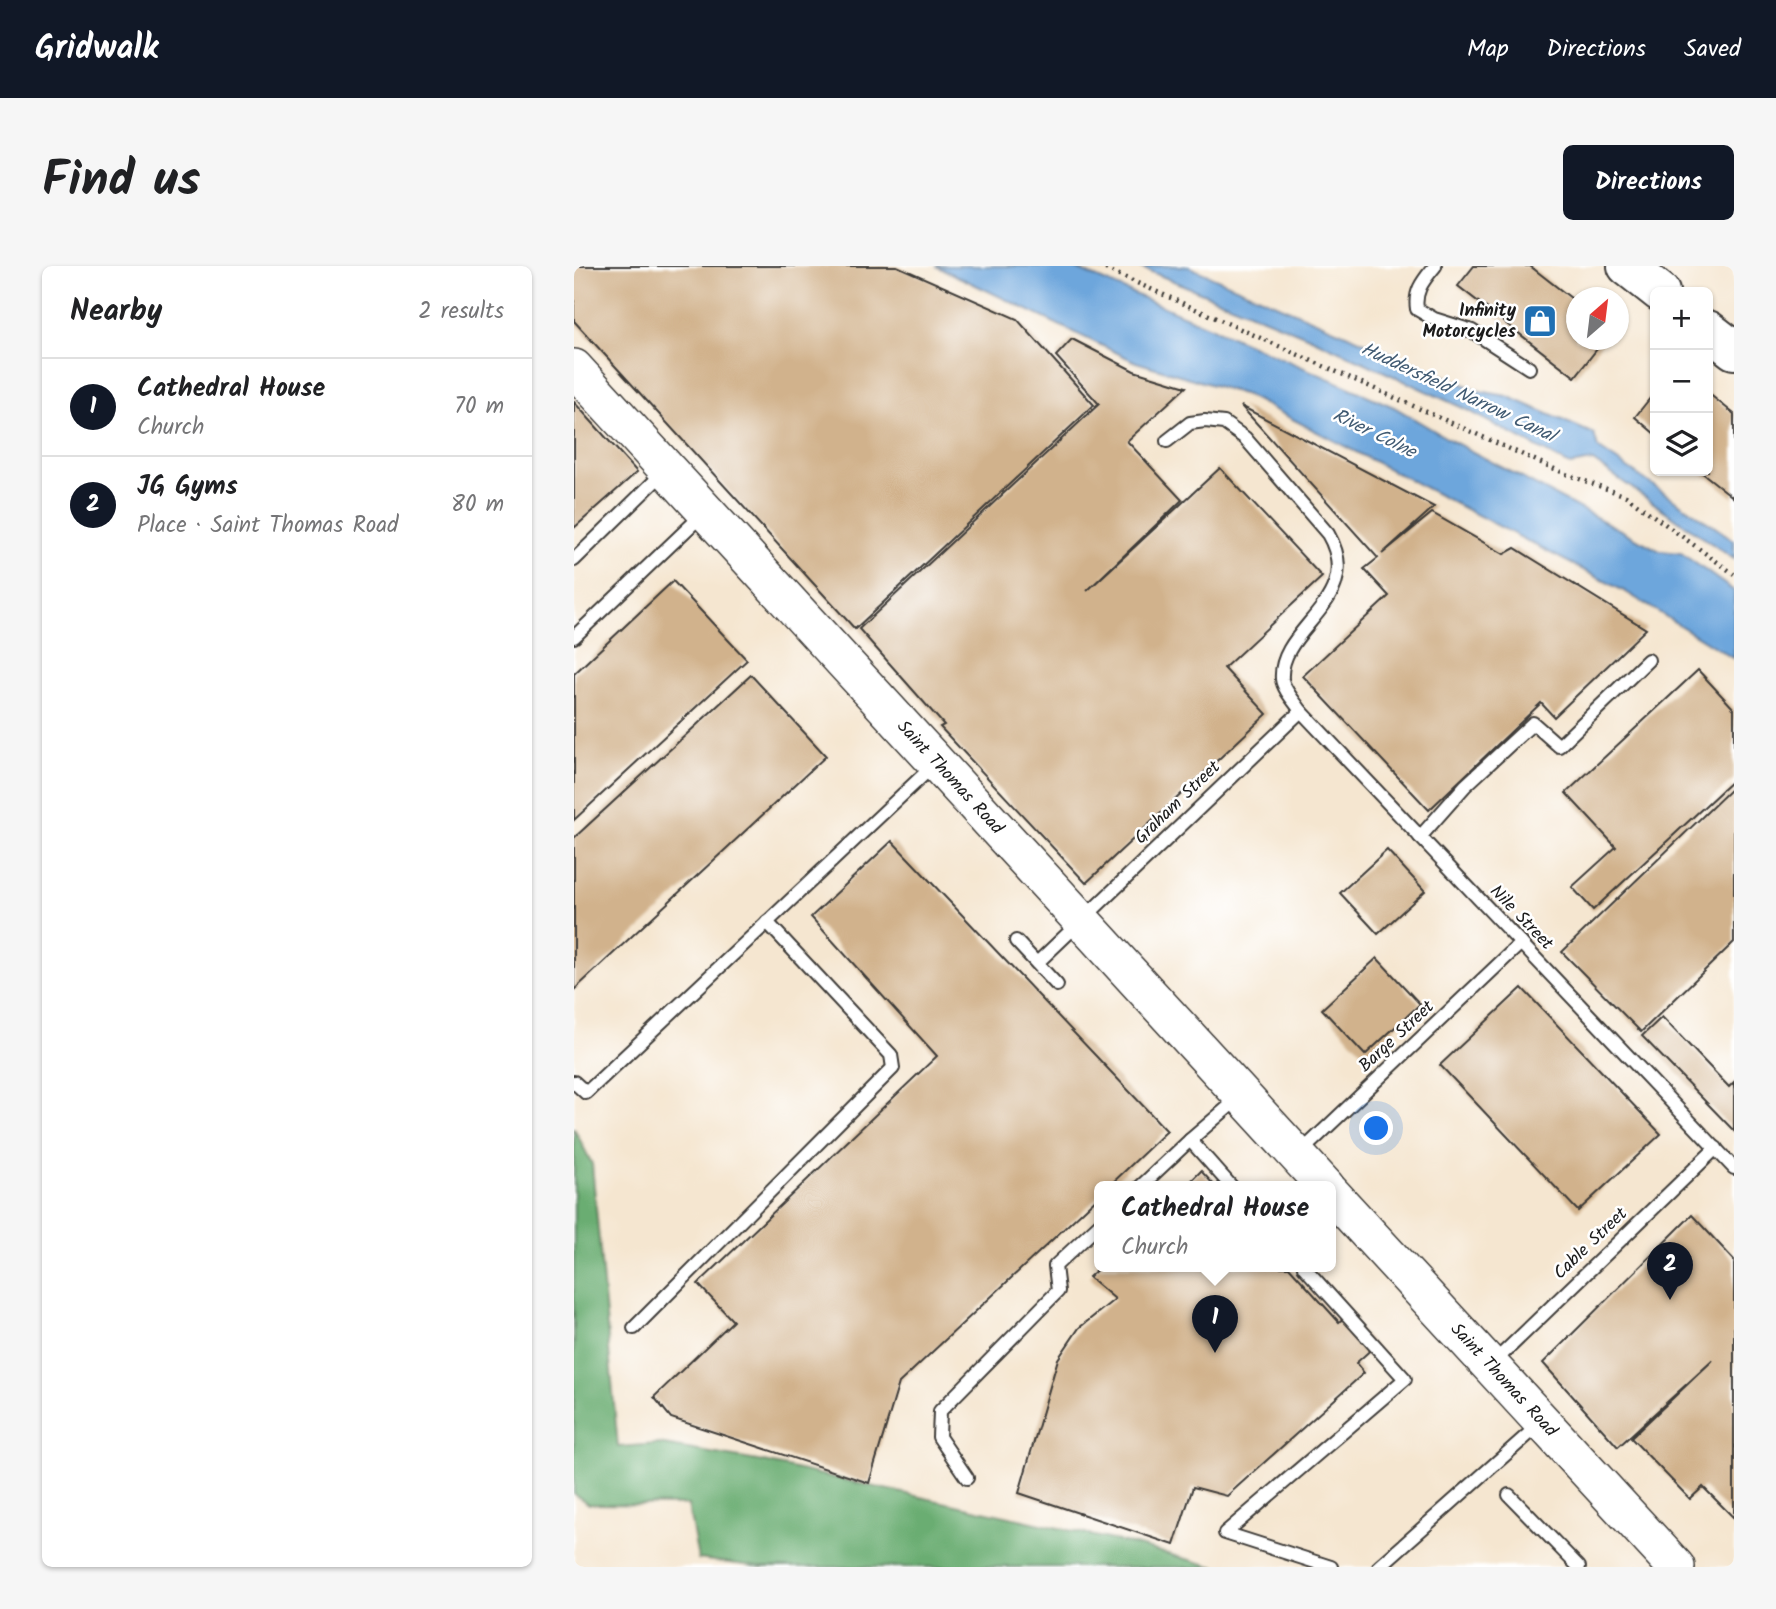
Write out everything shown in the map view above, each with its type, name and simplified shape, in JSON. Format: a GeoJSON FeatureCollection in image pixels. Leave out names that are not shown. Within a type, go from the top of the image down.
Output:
{"type":"FeatureCollection","features":[{"type":"Feature","properties":{"kind":"main road"},"geometry":{"type":"LineString","coordinates":[[1627,266],[1654,287]]}},
{"type":"Feature","properties":{"kind":"main road"},"geometry":{"type":"LineString","coordinates":[[1713,334],[1734,350]]}},
{"type":"Feature","properties":{"kind":"main road","name":"Saint Thomas Road"},"geometry":{"type":"LineString","coordinates":[[574,368],[1321,1181]]}},
{"type":"Feature","properties":{"kind":"main road","name":"Saint Thomas Road"},"geometry":{"type":"LineString","coordinates":[[1336,1197],[1676,1567]]}},
{"type":"Feature","properties":{"kind":"lane"},"geometry":{"type":"LineString","coordinates":[[1435,266],[1419,287],[1416,298],[1418,309],[1433,319],[1472,331],[1529,368]]}},
{"type":"Feature","properties":{"kind":"lane","name":"Nile Street"},"geometry":{"type":"LineString","coordinates":[[1167,441],[1190,423],[1224,423],[1245,438],[1328,534],[1336,549],[1338,571],[1328,598],[1283,663],[1282,681],[1301,711],[1734,1168]]}},
{"type":"Feature","properties":{"kind":"lane"},"geometry":{"type":"LineString","coordinates":[[574,561],[667,469]]}},
{"type":"Feature","properties":{"kind":"lane"},"geometry":{"type":"LineString","coordinates":[[574,637],[705,511]]}},
{"type":"Feature","properties":{"kind":"lane"},"geometry":{"type":"LineString","coordinates":[[1420,837],[1465,786],[1533,723],[1559,746],[1648,660]]}},
{"type":"Feature","properties":{"kind":"lane","name":"Graham Street"},"geometry":{"type":"LineString","coordinates":[[1037,963],[1301,711]]}},
{"type":"Feature","properties":{"kind":"lane"},"geometry":{"type":"LineString","coordinates":[[574,1082],[586,1093],[936,763]]}},
{"type":"Feature","properties":{"kind":"lane"},"geometry":{"type":"LineString","coordinates":[[634,1328],[893,1068],[891,1055],[767,922]]}},
{"type":"Feature","properties":{"kind":"lane"},"geometry":{"type":"LineString","coordinates":[[1016,941],[1057,985]]}},
{"type":"Feature","properties":{"kind":"lane","name":"Barge Street"},"geometry":{"type":"LineString","coordinates":[[1297,1155],[1521,943]]}},
{"type":"Feature","properties":{"kind":"lane"},"geometry":{"type":"LineString","coordinates":[[1146,1181],[1241,1096]]}},
{"type":"Feature","properties":{"kind":"lane"},"geometry":{"type":"LineString","coordinates":[[1190,1140],[1226,1181]]}},
{"type":"Feature","properties":{"kind":"lane","name":"Cable Street"},"geometry":{"type":"LineString","coordinates":[[1491,1365],[1716,1148]]}},
{"type":"Feature","properties":{"kind":"lane"},"geometry":{"type":"LineString","coordinates":[[967,1478],[939,1437],[940,1412],[1058,1291],[1055,1266],[1094,1230]]}},
{"type":"Feature","properties":{"kind":"lane"},"geometry":{"type":"LineString","coordinates":[[1309,1272],[1405,1379],[1225,1533],[1331,1567]]}},
{"type":"Feature","properties":{"kind":"lane"},"geometry":{"type":"LineString","coordinates":[[1379,1567],[1543,1421]]}},
{"type":"Feature","properties":{"kind":"lane"},"geometry":{"type":"LineString","coordinates":[[1509,1495],[1579,1567]]}},
{"type":"Feature","properties":{"kind":"path"},"geometry":{"type":"LineString","coordinates":[[1099,266],[1553,468],[1626,496],[1734,574]]}},
{"type":"Feature","properties":{"kind":"green space"},"geometry":{"type":"Polygon","coordinates":[[[574,1128],[592,1164],[618,1447],[658,1444],[764,1462],[1135,1545],[1216,1567],[761,1567],[698,1559],[688,1505],[589,1504],[574,1494],[574,1128]]]}},
{"type":"Feature","properties":{"kind":"water","name":"River Colne"},"geometry":{"type":"Polygon","coordinates":[[[936,266],[1070,266],[1394,407],[1450,440],[1660,551],[1681,553],[1734,591],[1734,659],[1626,592],[1246,395],[1136,362],[936,266]]]}},
{"type":"Feature","properties":{"kind":"water","name":"Huddersfield Narrow Canal"},"geometry":{"type":"Polygon","coordinates":[[[1137,266],[1187,266],[1479,391],[1507,396],[1594,434],[1598,448],[1734,540],[1734,559],[1593,461],[1570,465],[1465,409],[1309,337],[1137,266]]]}},
{"type":"Feature","properties":{"kind":"building"},"geometry":{"type":"Polygon","coordinates":[[[574,266],[897,266],[1017,319],[1094,405],[855,629],[574,321],[574,266]]]}},
{"type":"Feature","properties":{"kind":"building","name":"Infinity Motorcycles"},"geometry":{"type":"Polygon","coordinates":[[[1474,266],[1530,266],[1566,294],[1566,350],[1596,350],[1575,377],[1458,286],[1474,266]]]}},
{"type":"Feature","properties":{"kind":"building"},"geometry":{"type":"Polygon","coordinates":[[[1072,339],[1134,371],[1186,387],[1127,441],[1182,500],[1087,591],[1220,468],[1322,577],[1224,668],[1267,714],[1086,883],[940,727],[944,725],[859,629],[1099,404],[1056,356],[1072,339]]]}},
{"type":"Feature","properties":{"kind":"building"},"geometry":{"type":"Polygon","coordinates":[[[1713,397],[1734,414],[1734,498],[1706,476],[1713,476],[1713,397]]]}},
{"type":"Feature","properties":{"kind":"building"},"geometry":{"type":"Polygon","coordinates":[[[1650,398],[1650,430],[1635,417],[1650,398]]]}},
{"type":"Feature","properties":{"kind":"building"},"geometry":{"type":"Polygon","coordinates":[[[574,402],[637,472],[574,528],[574,402]]]}},
{"type":"Feature","properties":{"kind":"building"},"geometry":{"type":"Polygon","coordinates":[[[1241,406],[1434,507],[1382,554],[1432,513],[1504,554],[1515,548],[1646,629],[1554,717],[1541,703],[1429,810],[1303,676],[1389,596],[1364,569],[1378,558],[1241,406]]]}},
{"type":"Feature","properties":{"kind":"building"},"geometry":{"type":"Polygon","coordinates":[[[673,581],[747,660],[574,820],[574,674],[673,581]]]}},
{"type":"Feature","properties":{"kind":"building"},"geometry":{"type":"Polygon","coordinates":[[[1698,670],[1734,709],[1734,779],[1593,910],[1572,887],[1616,847],[1566,793],[1698,670]]]}},
{"type":"Feature","properties":{"kind":"building"},"geometry":{"type":"Polygon","coordinates":[[[751,675],[826,756],[574,990],[574,838],[751,675]]]}},
{"type":"Feature","properties":{"kind":"building"},"geometry":{"type":"Polygon","coordinates":[[[1734,786],[1734,942],[1641,1032],[1562,952],[1734,786]]]}},
{"type":"Feature","properties":{"kind":"building"},"geometry":{"type":"Polygon","coordinates":[[[892,841],[1167,1131],[1114,1181],[1094,1181],[1094,1201],[899,1383],[869,1483],[671,1418],[654,1397],[733,1321],[698,1284],[937,1056],[811,917],[892,841]]]}},
{"type":"Feature","properties":{"kind":"building"},"geometry":{"type":"Polygon","coordinates":[[[1387,850],[1425,891],[1378,934],[1340,893],[1387,850]]]}},
{"type":"Feature","properties":{"kind":"building"},"geometry":{"type":"Polygon","coordinates":[[[1377,958],[1420,1004],[1365,1055],[1322,1009],[1377,958]]]}},
{"type":"Feature","properties":{"kind":"building"},"geometry":{"type":"Polygon","coordinates":[[[1522,988],[1661,1134],[1578,1211],[1440,1065],[1522,988]]]}},
{"type":"Feature","properties":{"kind":"building"},"geometry":{"type":"Polygon","coordinates":[[[1662,1017],[1729,1087],[1734,1082],[1734,1131],[1642,1036],[1662,1017]]]}},
{"type":"Feature","properties":{"kind":"building"},"geometry":{"type":"Polygon","coordinates":[[[1201,1171],[1210,1181],[1191,1181],[1201,1171]]]}},
{"type":"Feature","properties":{"kind":"building"},"geometry":{"type":"Polygon","coordinates":[[[1692,1215],[1734,1260],[1734,1518],[1703,1487],[1690,1499],[1631,1438],[1713,1360],[1618,1447],[1543,1363],[1692,1215]]]}},
{"type":"Feature","properties":{"kind":"building"},"geometry":{"type":"Polygon","coordinates":[[[1094,1272],[1294,1272],[1339,1322],[1346,1316],[1375,1346],[1356,1363],[1364,1373],[1227,1496],[1193,1487],[1174,1545],[1019,1493],[1058,1359],[1079,1328],[1115,1299],[1089,1277],[1094,1272]]]}},
{"type":"Feature","properties":{"kind":"place","name":"Infinity Motorcycles"},"geometry":{"type":"Point","coordinates":[1540,321]}},
{"type":"Feature","properties":{"kind":"place","name":"JG Gyms"},"geometry":{"type":"Point","coordinates":[1670,1300]}},
{"type":"Feature","properties":{"kind":"place","name":"Cathedral House"},"geometry":{"type":"Point","coordinates":[1215,1353]}}]}
